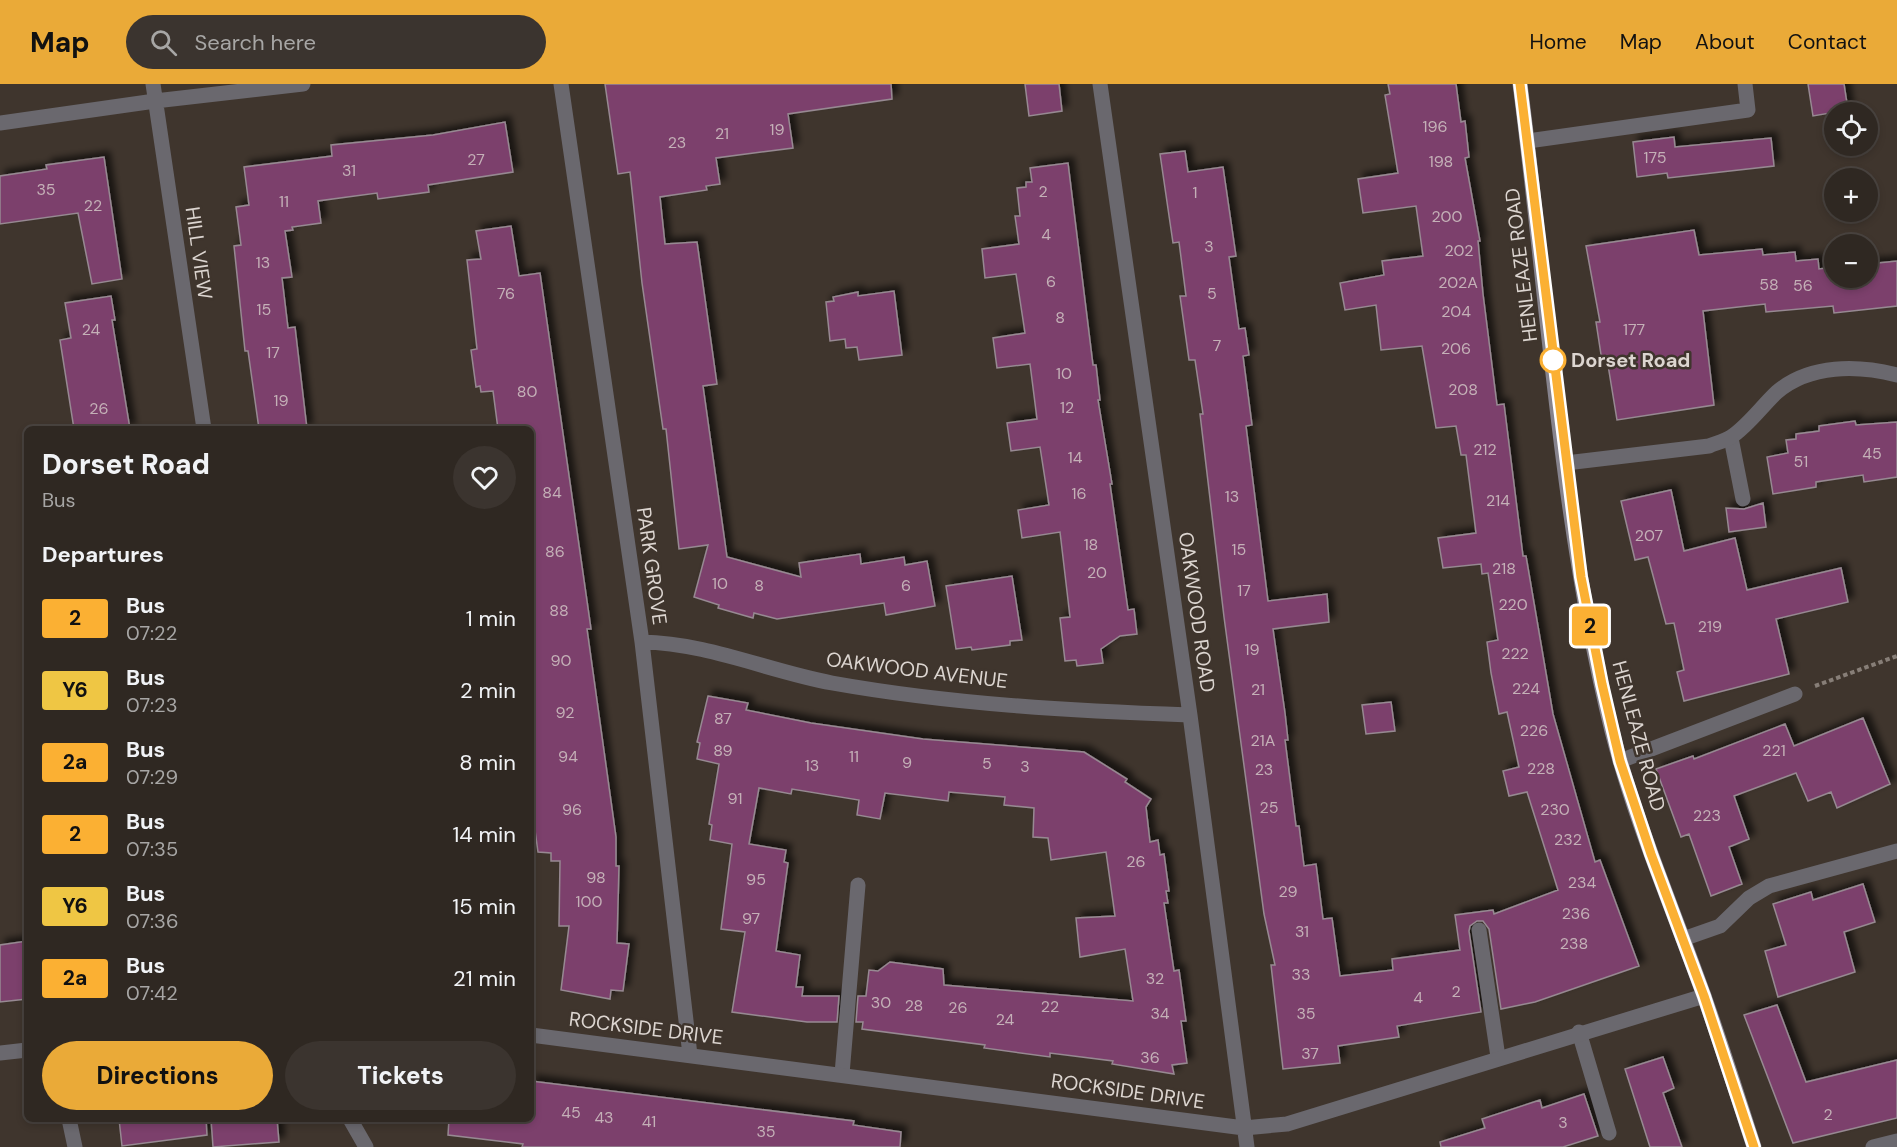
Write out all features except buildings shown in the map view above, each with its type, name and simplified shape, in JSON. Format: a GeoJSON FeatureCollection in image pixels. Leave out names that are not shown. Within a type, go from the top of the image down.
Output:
{"type":"FeatureCollection","features":[{"type":"Feature","properties":{"kind":"main road","name":"HENLEAZE ROAD"},"geometry":{"type":"LineString","coordinates":[[1520,84],[1584,593],[1620,761],[1651,854],[1704,996],[1754,1147]]}},
{"type":"Feature","properties":{"kind":"street","name":"HILL VIEW"},"geometry":{"type":"LineString","coordinates":[[153,84],[204,426]]}},
{"type":"Feature","properties":{"kind":"street"},"geometry":{"type":"LineString","coordinates":[[0,123],[155,101],[303,84]]}},
{"type":"Feature","properties":{"kind":"street","name":"PARK GROVE"},"geometry":{"type":"LineString","coordinates":[[561,84],[642,642],[690,1055]]}},
{"type":"Feature","properties":{"kind":"street","name":"OAKWOOD ROAD"},"geometry":{"type":"LineString","coordinates":[[1100,84],[1190,714],[1247,1147]]}},
{"type":"Feature","properties":{"kind":"street"},"geometry":{"type":"LineString","coordinates":[[1528,141],[1748,110],[1745,84]]}},
{"type":"Feature","properties":{"kind":"street"},"geometry":{"type":"LineString","coordinates":[[1566,463],[1709,446],[1731,438],[1780,390],[1806,375],[1833,369],[1858,369],[1897,375]]}},
{"type":"Feature","properties":{"kind":"street"},"geometry":{"type":"LineString","coordinates":[[1731,438],[1743,499]]}},
{"type":"Feature","properties":{"kind":"street","name":"OAKWOOD AVENUE"},"geometry":{"type":"LineString","coordinates":[[642,642],[673,642],[831,682],[932,696],[1097,712],[1190,714]]}},
{"type":"Feature","properties":{"kind":"street"},"geometry":{"type":"LineString","coordinates":[[1620,761],[1795,694]]}},
{"type":"Feature","properties":{"kind":"street"},"geometry":{"type":"LineString","coordinates":[[1683,939],[1720,926],[1749,898],[1769,886],[1897,851]]}},
{"type":"Feature","properties":{"kind":"street"},"geometry":{"type":"LineString","coordinates":[[842,1074],[858,885]]}},
{"type":"Feature","properties":{"kind":"street"},"geometry":{"type":"LineString","coordinates":[[1479,930],[1498,1057]]}},
{"type":"Feature","properties":{"kind":"street","name":"ROCKSIDE DRIVE"},"geometry":{"type":"LineString","coordinates":[[534,1035],[1244,1128],[1287,1124],[1579,1032],[1704,996]]}},
{"type":"Feature","properties":{"kind":"street"},"geometry":{"type":"LineString","coordinates":[[1579,1032],[1609,1133]]}},
{"type":"Feature","properties":{"kind":"street"},"geometry":{"type":"LineString","coordinates":[[0,1053],[24,1050]]}},
{"type":"Feature","properties":{"kind":"street"},"geometry":{"type":"LineString","coordinates":[[70,1122],[75,1147]]}},
{"type":"Feature","properties":{"kind":"street"},"geometry":{"type":"LineString","coordinates":[[352,1122],[366,1147]]}},
{"type":"Feature","properties":{"kind":"street"},"geometry":{"type":"LineString","coordinates":[[1873,1147],[1897,1142]]}},
{"type":"Feature","properties":{"kind":"path"},"geometry":{"type":"LineString","coordinates":[[1795,694],[1897,656]]}},
{"type":"Feature","properties":{"kind":"bus line","name":"2"},"geometry":{"type":"LineString","coordinates":[[1520,84],[1581,577],[1612,731],[1651,854],[1704,996],[1754,1147]]}},
{"type":"Feature","properties":{"kind":"place","name":"Dorset Road"},"geometry":{"type":"Point","coordinates":[1553,360]}}]}
